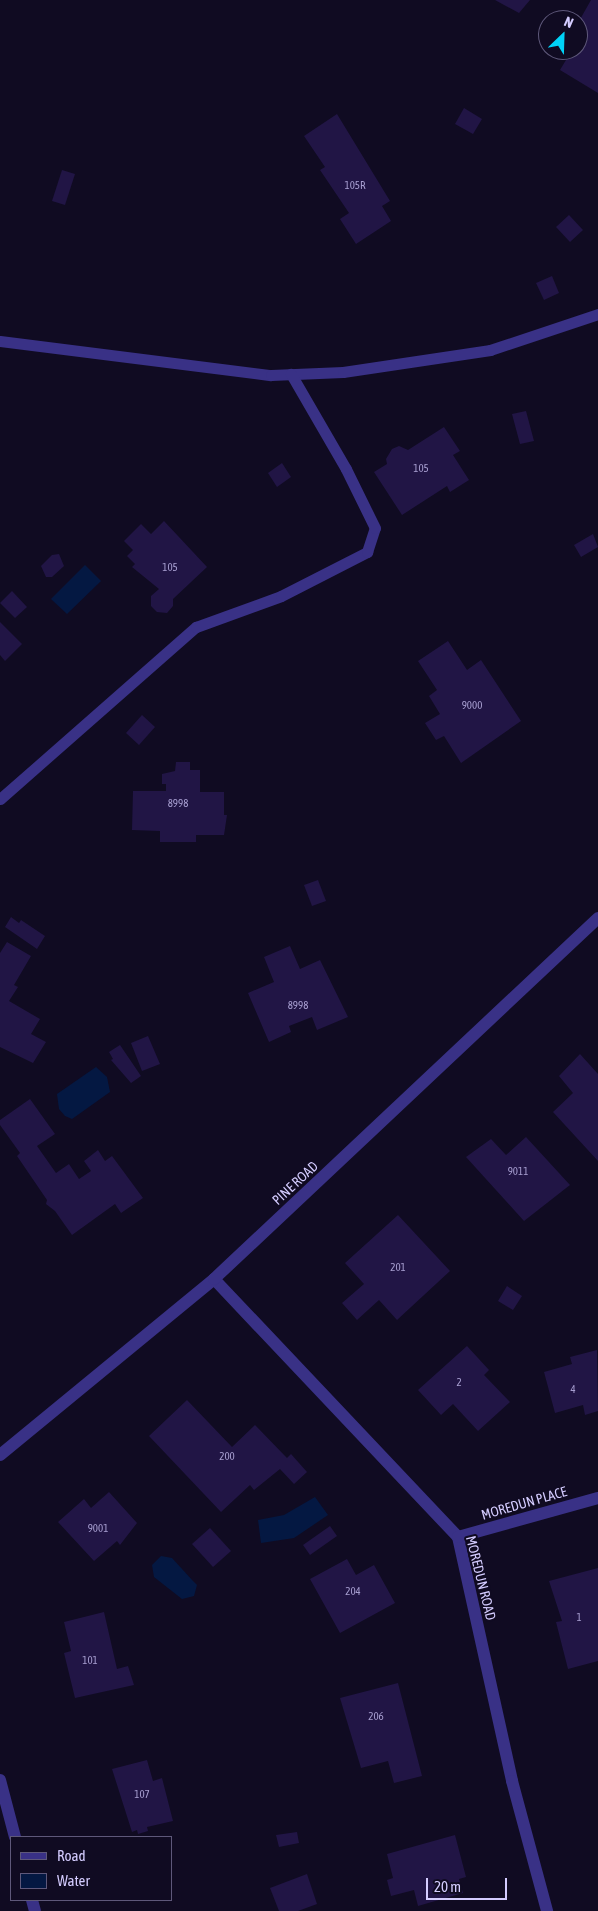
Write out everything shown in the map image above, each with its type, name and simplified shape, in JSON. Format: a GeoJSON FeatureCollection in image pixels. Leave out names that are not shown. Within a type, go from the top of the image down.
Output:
{"type":"FeatureCollection","features":[{"type":"Feature","properties":{"kind":"street","name":"PINE ROAD"},"geometry":{"type":"LineString","coordinates":[[0,1453],[214,1280],[598,918]]}},
{"type":"Feature","properties":{"kind":"street","name":"MOREDUN ROAD"},"geometry":{"type":"LineString","coordinates":[[214,1280],[458,1537],[512,1781],[547,1911]]}},
{"type":"Feature","properties":{"kind":"street","name":"MOREDUN PLACE"},"geometry":{"type":"LineString","coordinates":[[458,1537],[598,1498]]}},
{"type":"Feature","properties":{"kind":"street"},"geometry":{"type":"LineString","coordinates":[[0,1780],[15,1836]]}},
{"type":"Feature","properties":{"kind":"lane"},"geometry":{"type":"LineString","coordinates":[[0,342],[271,375],[343,372],[490,350],[598,314]]}},
{"type":"Feature","properties":{"kind":"lane"},"geometry":{"type":"LineString","coordinates":[[0,799],[196,627],[281,596],[367,552],[375,528],[346,469],[291,374]]}},
{"type":"Feature","properties":{"kind":"water"},"geometry":{"type":"Polygon","coordinates":[[[85,565],[101,581],[67,614],[51,599],[85,565]]]}},
{"type":"Feature","properties":{"kind":"water"},"geometry":{"type":"Polygon","coordinates":[[[96,1067],[107,1077],[110,1092],[72,1119],[65,1116],[59,1109],[57,1094],[96,1067]]]}},
{"type":"Feature","properties":{"kind":"water"},"geometry":{"type":"Polygon","coordinates":[[[315,1497],[328,1515],[294,1538],[261,1543],[258,1520],[284,1515],[315,1497]]]}},
{"type":"Feature","properties":{"kind":"water"},"geometry":{"type":"Polygon","coordinates":[[[161,1556],[172,1558],[197,1585],[194,1596],[182,1599],[154,1577],[152,1565],[161,1556]]]}},
{"type":"Feature","properties":{"kind":"building"},"geometry":{"type":"Polygon","coordinates":[[[495,0],[530,0],[519,13],[495,0]]]}},
{"type":"Feature","properties":{"kind":"building"},"geometry":{"type":"Polygon","coordinates":[[[591,0],[598,0],[598,93],[560,70],[566,60],[588,60],[588,10],[585,10],[591,0]]]}},
{"type":"Feature","properties":{"kind":"building"},"geometry":{"type":"Polygon","coordinates":[[[464,108],[482,119],[473,134],[455,124],[464,108]]]}},
{"type":"Feature","properties":{"kind":"building"},"geometry":{"type":"Polygon","coordinates":[[[337,114],[390,201],[382,206],[391,221],[356,244],[340,219],[349,213],[320,170],[325,167],[304,136],[337,114]]]}},
{"type":"Feature","properties":{"kind":"building"},"geometry":{"type":"Polygon","coordinates":[[[62,170],[75,174],[65,205],[52,201],[62,170]]]}},
{"type":"Feature","properties":{"kind":"building"},"geometry":{"type":"Polygon","coordinates":[[[569,215],[583,230],[570,242],[556,227],[569,215]]]}},
{"type":"Feature","properties":{"kind":"building"},"geometry":{"type":"Polygon","coordinates":[[[552,276],[559,293],[544,300],[536,283],[552,276]]]}},
{"type":"Feature","properties":{"kind":"building"},"geometry":{"type":"Polygon","coordinates":[[[526,411],[534,441],[520,444],[512,414],[526,411]]]}},
{"type":"Feature","properties":{"kind":"building"},"geometry":{"type":"Polygon","coordinates":[[[444,427],[460,451],[453,455],[469,480],[450,492],[447,486],[402,515],[374,472],[387,464],[386,459],[392,449],[399,446],[408,450],[444,427]]]}},
{"type":"Feature","properties":{"kind":"building"},"geometry":{"type":"Polygon","coordinates":[[[282,463],[291,477],[277,487],[268,473],[282,463]]]}},
{"type":"Feature","properties":{"kind":"building"},"geometry":{"type":"Polygon","coordinates":[[[164,521],[207,567],[173,599],[173,606],[167,613],[157,612],[151,606],[151,596],[159,589],[132,567],[135,564],[127,556],[133,550],[124,541],[141,524],[151,534],[164,521]]]}},
{"type":"Feature","properties":{"kind":"building"},"geometry":{"type":"Polygon","coordinates":[[[593,534],[598,547],[581,557],[574,545],[593,534]]]}},
{"type":"Feature","properties":{"kind":"building"},"geometry":{"type":"Polygon","coordinates":[[[59,554],[64,566],[52,577],[46,577],[41,566],[52,555],[59,554]]]}},
{"type":"Feature","properties":{"kind":"building"},"geometry":{"type":"Polygon","coordinates":[[[12,591],[27,607],[15,618],[0,603],[12,591]]]}},
{"type":"Feature","properties":{"kind":"building"},"geometry":{"type":"Polygon","coordinates":[[[0,622],[22,644],[5,661],[0,655],[0,622]]]}},
{"type":"Feature","properties":{"kind":"building"},"geometry":{"type":"Polygon","coordinates":[[[448,641],[467,670],[481,660],[521,721],[461,763],[444,736],[436,740],[425,723],[440,714],[429,696],[437,690],[418,661],[448,641]]]}},
{"type":"Feature","properties":{"kind":"building"},"geometry":{"type":"Polygon","coordinates":[[[142,715],[155,727],[139,745],[126,733],[142,715]]]}},
{"type":"Feature","properties":{"kind":"building"},"geometry":{"type":"Polygon","coordinates":[[[176,762],[190,762],[190,770],[200,770],[200,792],[224,792],[224,815],[227,815],[224,835],[196,835],[196,842],[160,842],[160,831],[132,830],[133,791],[166,791],[166,784],[162,784],[162,774],[175,771],[176,762]]]}},
{"type":"Feature","properties":{"kind":"building"},"geometry":{"type":"Polygon","coordinates":[[[318,880],[326,901],[312,906],[304,885],[318,880]]]}},
{"type":"Feature","properties":{"kind":"building"},"geometry":{"type":"Polygon","coordinates":[[[11,917],[19,923],[21,920],[45,936],[37,949],[5,927],[11,917]]]}},
{"type":"Feature","properties":{"kind":"building"},"geometry":{"type":"Polygon","coordinates":[[[7,942],[31,956],[14,985],[18,987],[9,1001],[40,1019],[31,1034],[46,1042],[33,1063],[0,1047],[0,953],[7,942]]]}},
{"type":"Feature","properties":{"kind":"building"},"geometry":{"type":"Polygon","coordinates":[[[290,946],[300,969],[320,960],[348,1017],[317,1030],[312,1017],[289,1026],[291,1032],[269,1042],[248,993],[274,982],[264,957],[290,946]]]}},
{"type":"Feature","properties":{"kind":"building"},"geometry":{"type":"Polygon","coordinates":[[[148,1036],[160,1064],[142,1071],[131,1043],[148,1036]]]}},
{"type":"Feature","properties":{"kind":"building"},"geometry":{"type":"Polygon","coordinates":[[[120,1045],[141,1076],[131,1083],[111,1060],[113,1059],[109,1052],[120,1045]]]}},
{"type":"Feature","properties":{"kind":"building"},"geometry":{"type":"Polygon","coordinates":[[[580,1054],[598,1074],[598,1161],[553,1112],[573,1093],[559,1076],[580,1054]]]}},
{"type":"Feature","properties":{"kind":"building"},"geometry":{"type":"Polygon","coordinates":[[[30,1099],[55,1134],[37,1146],[56,1173],[69,1164],[79,1179],[91,1171],[84,1161],[98,1150],[105,1161],[112,1156],[143,1198],[121,1213],[115,1204],[72,1235],[55,1211],[46,1204],[47,1200],[17,1156],[20,1153],[0,1125],[0,1120],[30,1099]]]}},
{"type":"Feature","properties":{"kind":"building"},"geometry":{"type":"Polygon","coordinates":[[[526,1137],[570,1185],[524,1221],[466,1157],[491,1139],[506,1155],[526,1137]]]}},
{"type":"Feature","properties":{"kind":"building"},"geometry":{"type":"Polygon","coordinates":[[[398,1215],[450,1271],[397,1320],[379,1300],[357,1320],[342,1303],[364,1284],[345,1263],[398,1215]]]}},
{"type":"Feature","properties":{"kind":"building"},"geometry":{"type":"Polygon","coordinates":[[[507,1286],[522,1296],[513,1310],[498,1301],[507,1286]]]}},
{"type":"Feature","properties":{"kind":"building"},"geometry":{"type":"Polygon","coordinates":[[[467,1346],[489,1370],[484,1375],[510,1402],[478,1431],[453,1404],[441,1415],[418,1390],[467,1346]]]}},
{"type":"Feature","properties":{"kind":"building"},"geometry":{"type":"Polygon","coordinates":[[[597,1350],[598,1411],[585,1415],[583,1405],[555,1413],[544,1372],[572,1364],[570,1357],[597,1350]]]}},
{"type":"Feature","properties":{"kind":"building"},"geometry":{"type":"Polygon","coordinates":[[[187,1400],[232,1447],[255,1425],[287,1458],[291,1454],[307,1472],[294,1484],[280,1469],[254,1490],[250,1485],[221,1512],[149,1436],[187,1400]]]}},
{"type":"Feature","properties":{"kind":"building"},"geometry":{"type":"Polygon","coordinates":[[[109,1492],[137,1523],[120,1545],[117,1541],[94,1561],[58,1522],[84,1499],[91,1508],[109,1492]]]}},
{"type":"Feature","properties":{"kind":"building"},"geometry":{"type":"Polygon","coordinates":[[[330,1526],[337,1536],[310,1555],[303,1545],[330,1526]]]}},
{"type":"Feature","properties":{"kind":"building"},"geometry":{"type":"Polygon","coordinates":[[[210,1528],[231,1551],[213,1567],[192,1544],[210,1528]]]}},
{"type":"Feature","properties":{"kind":"building"},"geometry":{"type":"Polygon","coordinates":[[[347,1559],[356,1575],[374,1565],[395,1603],[340,1633],[310,1579],[347,1559]]]}},
{"type":"Feature","properties":{"kind":"building"},"geometry":{"type":"Polygon","coordinates":[[[598,1568],[598,1661],[568,1669],[556,1622],[562,1621],[549,1581],[598,1568]]]}},
{"type":"Feature","properties":{"kind":"building"},"geometry":{"type":"Polygon","coordinates":[[[104,1612],[117,1669],[128,1666],[134,1685],[75,1698],[64,1653],[71,1651],[64,1622],[104,1612]]]}},
{"type":"Feature","properties":{"kind":"building"},"geometry":{"type":"Polygon","coordinates":[[[398,1683],[422,1776],[394,1783],[388,1761],[361,1768],[340,1698],[398,1683]]]}},
{"type":"Feature","properties":{"kind":"building"},"geometry":{"type":"Polygon","coordinates":[[[147,1760],[153,1781],[162,1778],[173,1821],[147,1827],[148,1831],[138,1834],[137,1830],[132,1832],[112,1769],[147,1760]]]}},
{"type":"Feature","properties":{"kind":"building"},"geometry":{"type":"Polygon","coordinates":[[[297,1832],[299,1843],[279,1847],[276,1835],[297,1832]]]}},
{"type":"Feature","properties":{"kind":"building"},"geometry":{"type":"Polygon","coordinates":[[[455,1835],[466,1877],[459,1879],[463,1893],[418,1906],[414,1890],[391,1896],[387,1880],[393,1878],[387,1854],[455,1835]]]}},
{"type":"Feature","properties":{"kind":"building"},"geometry":{"type":"Polygon","coordinates":[[[307,1874],[317,1904],[298,1911],[279,1911],[270,1888],[307,1874]]]}}]}
